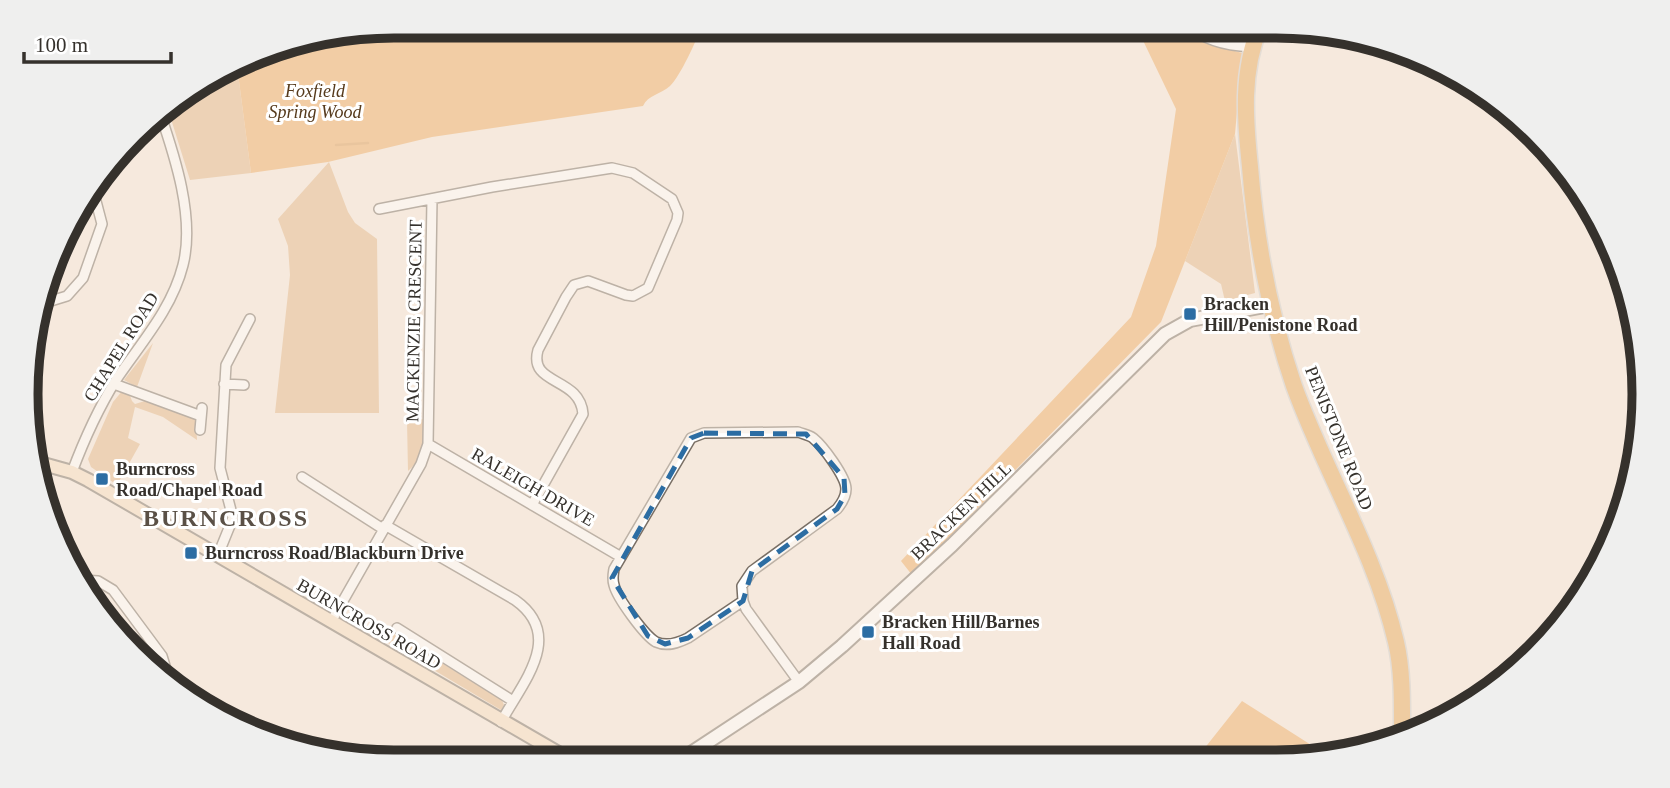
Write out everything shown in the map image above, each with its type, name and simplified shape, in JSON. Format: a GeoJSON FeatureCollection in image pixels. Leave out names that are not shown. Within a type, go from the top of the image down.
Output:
{"type":"FeatureCollection","features":[{"type":"Feature","properties":{"kind":"highway","name":"PENISTONE ROAD"},"geometry":{"type":"LineString","coordinates":[[1255,38],[1246,84],[1245,115],[1252,193],[1270,305],[1295,388],[1384,597],[1397,646],[1401,726]]}},
{"type":"Feature","properties":{"kind":"main road","name":"BURNCROSS ROAD"},"geometry":{"type":"LineString","coordinates":[[46,465],[72,472],[552,750]]}},
{"type":"Feature","properties":{"kind":"street"},"geometry":{"type":"LineString","coordinates":[[1211,38],[1229,45],[1251,47]]}},
{"type":"Feature","properties":{"kind":"street","name":"CHAPEL ROAD"},"geometry":{"type":"LineString","coordinates":[[72,472],[83,442],[114,384],[160,318],[177,282],[184,258],[184,199],[163,124]]}},
{"type":"Feature","properties":{"kind":"street","name":"MACKENZIE CRESCENT"},"geometry":{"type":"LineString","coordinates":[[379,209],[612,169],[633,173],[666,194],[676,206],[678,213],[674,229],[648,288],[633,296],[588,281],[574,285],[538,350],[537,365],[541,372],[576,394],[581,400],[583,415],[533,505]]}},
{"type":"Feature","properties":{"kind":"street","name":"MACKENZIE CRESCENT"},"geometry":{"type":"LineString","coordinates":[[428,444],[432,199]]}},
{"type":"Feature","properties":{"kind":"street"},"geometry":{"type":"LineString","coordinates":[[51,301],[67,296],[83,278],[102,224],[96,200]]}},
{"type":"Feature","properties":{"kind":"street","name":"BRACKEN HILL"},"geometry":{"type":"LineString","coordinates":[[696,750],[799,682],[853,637],[952,545],[1165,334],[1190,320],[1270,305]]}},
{"type":"Feature","properties":{"kind":"street"},"geometry":{"type":"LineString","coordinates":[[218,555],[233,518],[220,468],[224,384],[228,357],[250,319]]}},
{"type":"Feature","properties":{"kind":"street"},"geometry":{"type":"LineString","coordinates":[[114,384],[201,412],[200,430]]}},
{"type":"Feature","properties":{"kind":"street"},"geometry":{"type":"LineString","coordinates":[[224,384],[244,385]]}},
{"type":"Feature","properties":{"kind":"street"},"geometry":{"type":"LineString","coordinates":[[743,601],[679,643],[665,644],[648,636],[615,590],[612,578],[621,557],[691,438],[704,433],[806,434],[820,445],[844,478],[845,495],[837,509],[752,571],[742,586],[743,601],[753,620],[799,682]]}},
{"type":"Feature","properties":{"kind":"street"},"geometry":{"type":"LineString","coordinates":[[331,621],[421,464],[428,444]]}},
{"type":"Feature","properties":{"kind":"street","name":"RALEIGH DRIVE"},"geometry":{"type":"LineString","coordinates":[[428,444],[621,557]]}},
{"type":"Feature","properties":{"kind":"street"},"geometry":{"type":"LineString","coordinates":[[302,477],[526,608],[538,631],[538,654],[534,666],[501,722]]}},
{"type":"Feature","properties":{"kind":"street"},"geometry":{"type":"LineString","coordinates":[[92,581],[113,590],[159,651],[165,665]]}},
{"type":"Feature","properties":{"kind":"street"},"geometry":{"type":"LineString","coordinates":[[397,628],[513,701]]}},
{"type":"Feature","properties":{"kind":"highlighted area"},"geometry":{"type":"Polygon","coordinates":[[[704,433],[806,434],[844,478],[845,495],[837,509],[752,571],[743,601],[688,638],[665,644],[648,636],[612,578],[691,438],[704,433]]]}},
{"type":"Feature","properties":{"kind":"shaded area"},"geometry":{"type":"Polygon","coordinates":[[[238,75],[251,173],[190,180],[171,118],[196,98],[238,75]]]}},
{"type":"Feature","properties":{"kind":"shaded area"},"geometry":{"type":"Polygon","coordinates":[[[1235,134],[1255,293],[1225,301],[1221,284],[1185,261],[1235,134]]]}},
{"type":"Feature","properties":{"kind":"shaded area"},"geometry":{"type":"Polygon","coordinates":[[[329,162],[348,212],[355,223],[377,239],[379,413],[275,413],[290,275],[288,246],[278,219],[329,162]]]}},
{"type":"Feature","properties":{"kind":"shaded area"},"geometry":{"type":"Polygon","coordinates":[[[153,343],[137,387],[124,380],[127,376],[153,343]]]}},
{"type":"Feature","properties":{"kind":"shaded area"},"geometry":{"type":"Polygon","coordinates":[[[123,390],[129,393],[135,404],[145,401],[193,418],[196,421],[197,440],[163,417],[135,407],[128,438],[140,444],[117,485],[91,467],[88,459],[113,402],[123,390]]]}},
{"type":"Feature","properties":{"kind":"shaded area"},"geometry":{"type":"Polygon","coordinates":[[[425,419],[420,454],[408,471],[407,421],[425,419]]]}},
{"type":"Feature","properties":{"kind":"shaded area"},"geometry":{"type":"Polygon","coordinates":[[[386,629],[502,700],[504,705],[501,710],[380,638],[386,629]]]}},
{"type":"Feature","properties":{"kind":"green space","name":"Foxfield Spring Wood"},"geometry":{"type":"Polygon","coordinates":[[[697,38],[674,81],[648,99],[643,106],[432,137],[328,162],[251,173],[238,75],[280,57],[325,45],[371,39],[697,38]]]}},
{"type":"Feature","properties":{"kind":"green space"},"geometry":{"type":"Polygon","coordinates":[[[1142,38],[1193,38],[1242,53],[1235,134],[1161,322],[912,575],[901,561],[1131,317],[1156,246],[1176,109],[1142,38]]]}},
{"type":"Feature","properties":{"kind":"green space"},"geometry":{"type":"Polygon","coordinates":[[[1242,701],[1314,747],[1276,750],[1203,750],[1242,701]]]}},
{"type":"Feature","properties":{"kind":"waterway"},"geometry":{"type":"LineString","coordinates":[[336,145],[368,143]]}},
{"type":"Feature","properties":{"kind":"place","name":"Bracken Hill/Penistone Road"},"geometry":{"type":"Point","coordinates":[1190,314]}},
{"type":"Feature","properties":{"kind":"place","name":"Burncross Road/Chapel Road"},"geometry":{"type":"Point","coordinates":[102,479]}},
{"type":"Feature","properties":{"kind":"place","name":"Burncross Road/Blackburn Drive"},"geometry":{"type":"Point","coordinates":[191,553]}},
{"type":"Feature","properties":{"kind":"place","name":"Bracken Hill/Barnes Hall Road"},"geometry":{"type":"Point","coordinates":[868,632]}},
{"type":"Feature","properties":{"kind":"district","name":"BURNCROSS"},"geometry":{"type":"Point","coordinates":[226,518]}}]}
